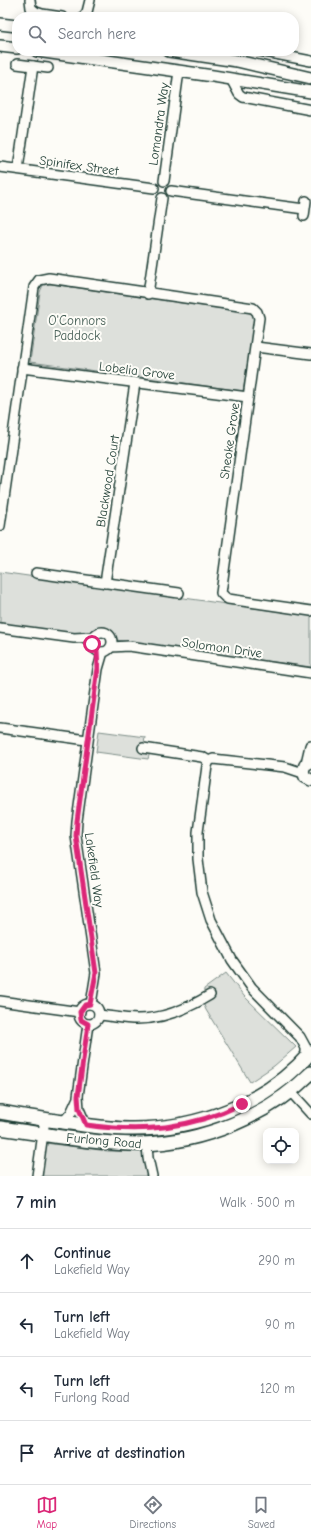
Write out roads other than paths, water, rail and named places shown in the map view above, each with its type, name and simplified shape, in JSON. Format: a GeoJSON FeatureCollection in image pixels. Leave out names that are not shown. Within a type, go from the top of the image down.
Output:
{"type":"FeatureCollection","features":[{"type":"Feature","properties":{"kind":"main road","name":"Furlong Road"},"geometry":{"type":"LineString","coordinates":[[0,1112],[128,1130],[174,1126],[223,1114],[261,1094],[280,1081],[309,1055]]}},
{"type":"Feature","properties":{"kind":"main road","name":"Furlong Road"},"geometry":{"type":"LineString","coordinates":[[0,1128],[100,1141],[148,1144],[187,1138],[209,1133],[263,1109],[276,1102],[311,1073]]}},
{"type":"Feature","properties":{"kind":"main road"},"geometry":{"type":"LineString","coordinates":[[280,1081],[290,1091]]}},
{"type":"Feature","properties":{"kind":"street"},"geometry":{"type":"LineString","coordinates":[[30,0],[31,8],[36,12]]}},
{"type":"Feature","properties":{"kind":"street"},"geometry":{"type":"LineString","coordinates":[[87,12],[90,0]]}},
{"type":"Feature","properties":{"kind":"street"},"geometry":{"type":"LineString","coordinates":[[0,24],[12,25]]}},
{"type":"Feature","properties":{"kind":"street"},"geometry":{"type":"LineString","coordinates":[[0,46],[12,47]]}},
{"type":"Feature","properties":{"kind":"street"},"geometry":{"type":"LineString","coordinates":[[72,56],[311,92]]}},
{"type":"Feature","properties":{"kind":"street"},"geometry":{"type":"LineString","coordinates":[[179,71],[182,56]]}},
{"type":"Feature","properties":{"kind":"street"},"geometry":{"type":"LineString","coordinates":[[204,56],[238,61],[311,78]]}},
{"type":"Feature","properties":{"kind":"street"},"geometry":{"type":"LineString","coordinates":[[286,56],[311,61]]}},
{"type":"Feature","properties":{"kind":"street"},"geometry":{"type":"LineString","coordinates":[[17,64],[48,68]]}},
{"type":"Feature","properties":{"kind":"street"},"geometry":{"type":"LineString","coordinates":[[18,169],[33,66]]}},
{"type":"Feature","properties":{"kind":"street","name":"Lomandra Way"},"geometry":{"type":"LineString","coordinates":[[164,181],[179,71]]}},
{"type":"Feature","properties":{"kind":"street"},"geometry":{"type":"LineString","coordinates":[[231,79],[239,94],[243,97],[311,110]]}},
{"type":"Feature","properties":{"kind":"street","name":"Spinifex Street"},"geometry":{"type":"LineString","coordinates":[[0,167],[154,188]]}},
{"type":"Feature","properties":{"kind":"street"},"geometry":{"type":"LineString","coordinates":[[164,181],[170,186],[171,191],[167,197],[162,198],[155,194],[154,188],[156,183],[164,181]]}},
{"type":"Feature","properties":{"kind":"street"},"geometry":{"type":"LineString","coordinates":[[171,191],[305,209]]}},
{"type":"Feature","properties":{"kind":"street"},"geometry":{"type":"LineString","coordinates":[[148,294],[162,198]]}},
{"type":"Feature","properties":{"kind":"street","name":"Sheoke Grove"},"geometry":{"type":"LineString","coordinates":[[0,526],[34,287],[39,280],[49,278],[148,294],[253,308],[260,318],[221,593],[228,599],[311,610]]}},
{"type":"Feature","properties":{"kind":"street"},"geometry":{"type":"LineString","coordinates":[[256,347],[311,354]]}},
{"type":"Feature","properties":{"kind":"street","name":"Lobelia Grove"},"geometry":{"type":"LineString","coordinates":[[22,368],[248,397]]}},
{"type":"Feature","properties":{"kind":"street","name":"Blackwood Court"},"geometry":{"type":"LineString","coordinates":[[105,583],[135,383]]}},
{"type":"Feature","properties":{"kind":"street"},"geometry":{"type":"LineString","coordinates":[[36,573],[179,593]]}},
{"type":"Feature","properties":{"kind":"street","name":"Solomon Drive"},"geometry":{"type":"LineString","coordinates":[[0,628],[74,638],[101,645],[129,646],[311,673]]}},
{"type":"Feature","properties":{"kind":"street","name":"Lakefield Way"},"geometry":{"type":"LineString","coordinates":[[90,1004],[96,973],[76,836],[101,645]]}},
{"type":"Feature","properties":{"kind":"street"},"geometry":{"type":"LineString","coordinates":[[0,728],[88,740]]}},
{"type":"Feature","properties":{"kind":"street"},"geometry":{"type":"LineString","coordinates":[[311,746],[307,771],[311,789]]}},
{"type":"Feature","properties":{"kind":"street"},"geometry":{"type":"LineString","coordinates":[[143,748],[202,757],[209,761]]}},
{"type":"Feature","properties":{"kind":"street"},"geometry":{"type":"LineString","coordinates":[[307,771],[216,758],[209,761],[199,819],[198,843],[200,879],[206,906],[211,920],[239,971],[252,988],[300,1037],[309,1055]]}},
{"type":"Feature","properties":{"kind":"street"},"geometry":{"type":"LineString","coordinates":[[99,1015],[137,1019],[161,1016],[192,1004],[210,994]]}},
{"type":"Feature","properties":{"kind":"street"},"geometry":{"type":"LineString","coordinates":[[0,1001],[80,1012]]}},
{"type":"Feature","properties":{"kind":"street"},"geometry":{"type":"LineString","coordinates":[[90,1004],[98,1009],[99,1015],[94,1023],[88,1024],[81,1020],[80,1012],[85,1005],[90,1004]]}},
{"type":"Feature","properties":{"kind":"street"},"geometry":{"type":"LineString","coordinates":[[86,1125],[79,1109],[78,1096],[88,1024]]}},
{"type":"Feature","properties":{"kind":"street"},"geometry":{"type":"LineString","coordinates":[[300,1037],[311,1040]]}},
{"type":"Feature","properties":{"kind":"street"},"geometry":{"type":"LineString","coordinates":[[290,1091],[311,1114]]}},
{"type":"Feature","properties":{"kind":"street"},"geometry":{"type":"LineString","coordinates":[[63,1122],[73,1109],[78,1096]]}},
{"type":"Feature","properties":{"kind":"street"},"geometry":{"type":"LineString","coordinates":[[37,1176],[45,1119]]}},
{"type":"Feature","properties":{"kind":"street"},"geometry":{"type":"LineString","coordinates":[[148,1144],[148,1158],[152,1176]]}},
{"type":"Feature","properties":{"kind":"park label","name":"O'Connors Paddock"},"geometry":{"type":"Point","coordinates":[77,328]}}]}
